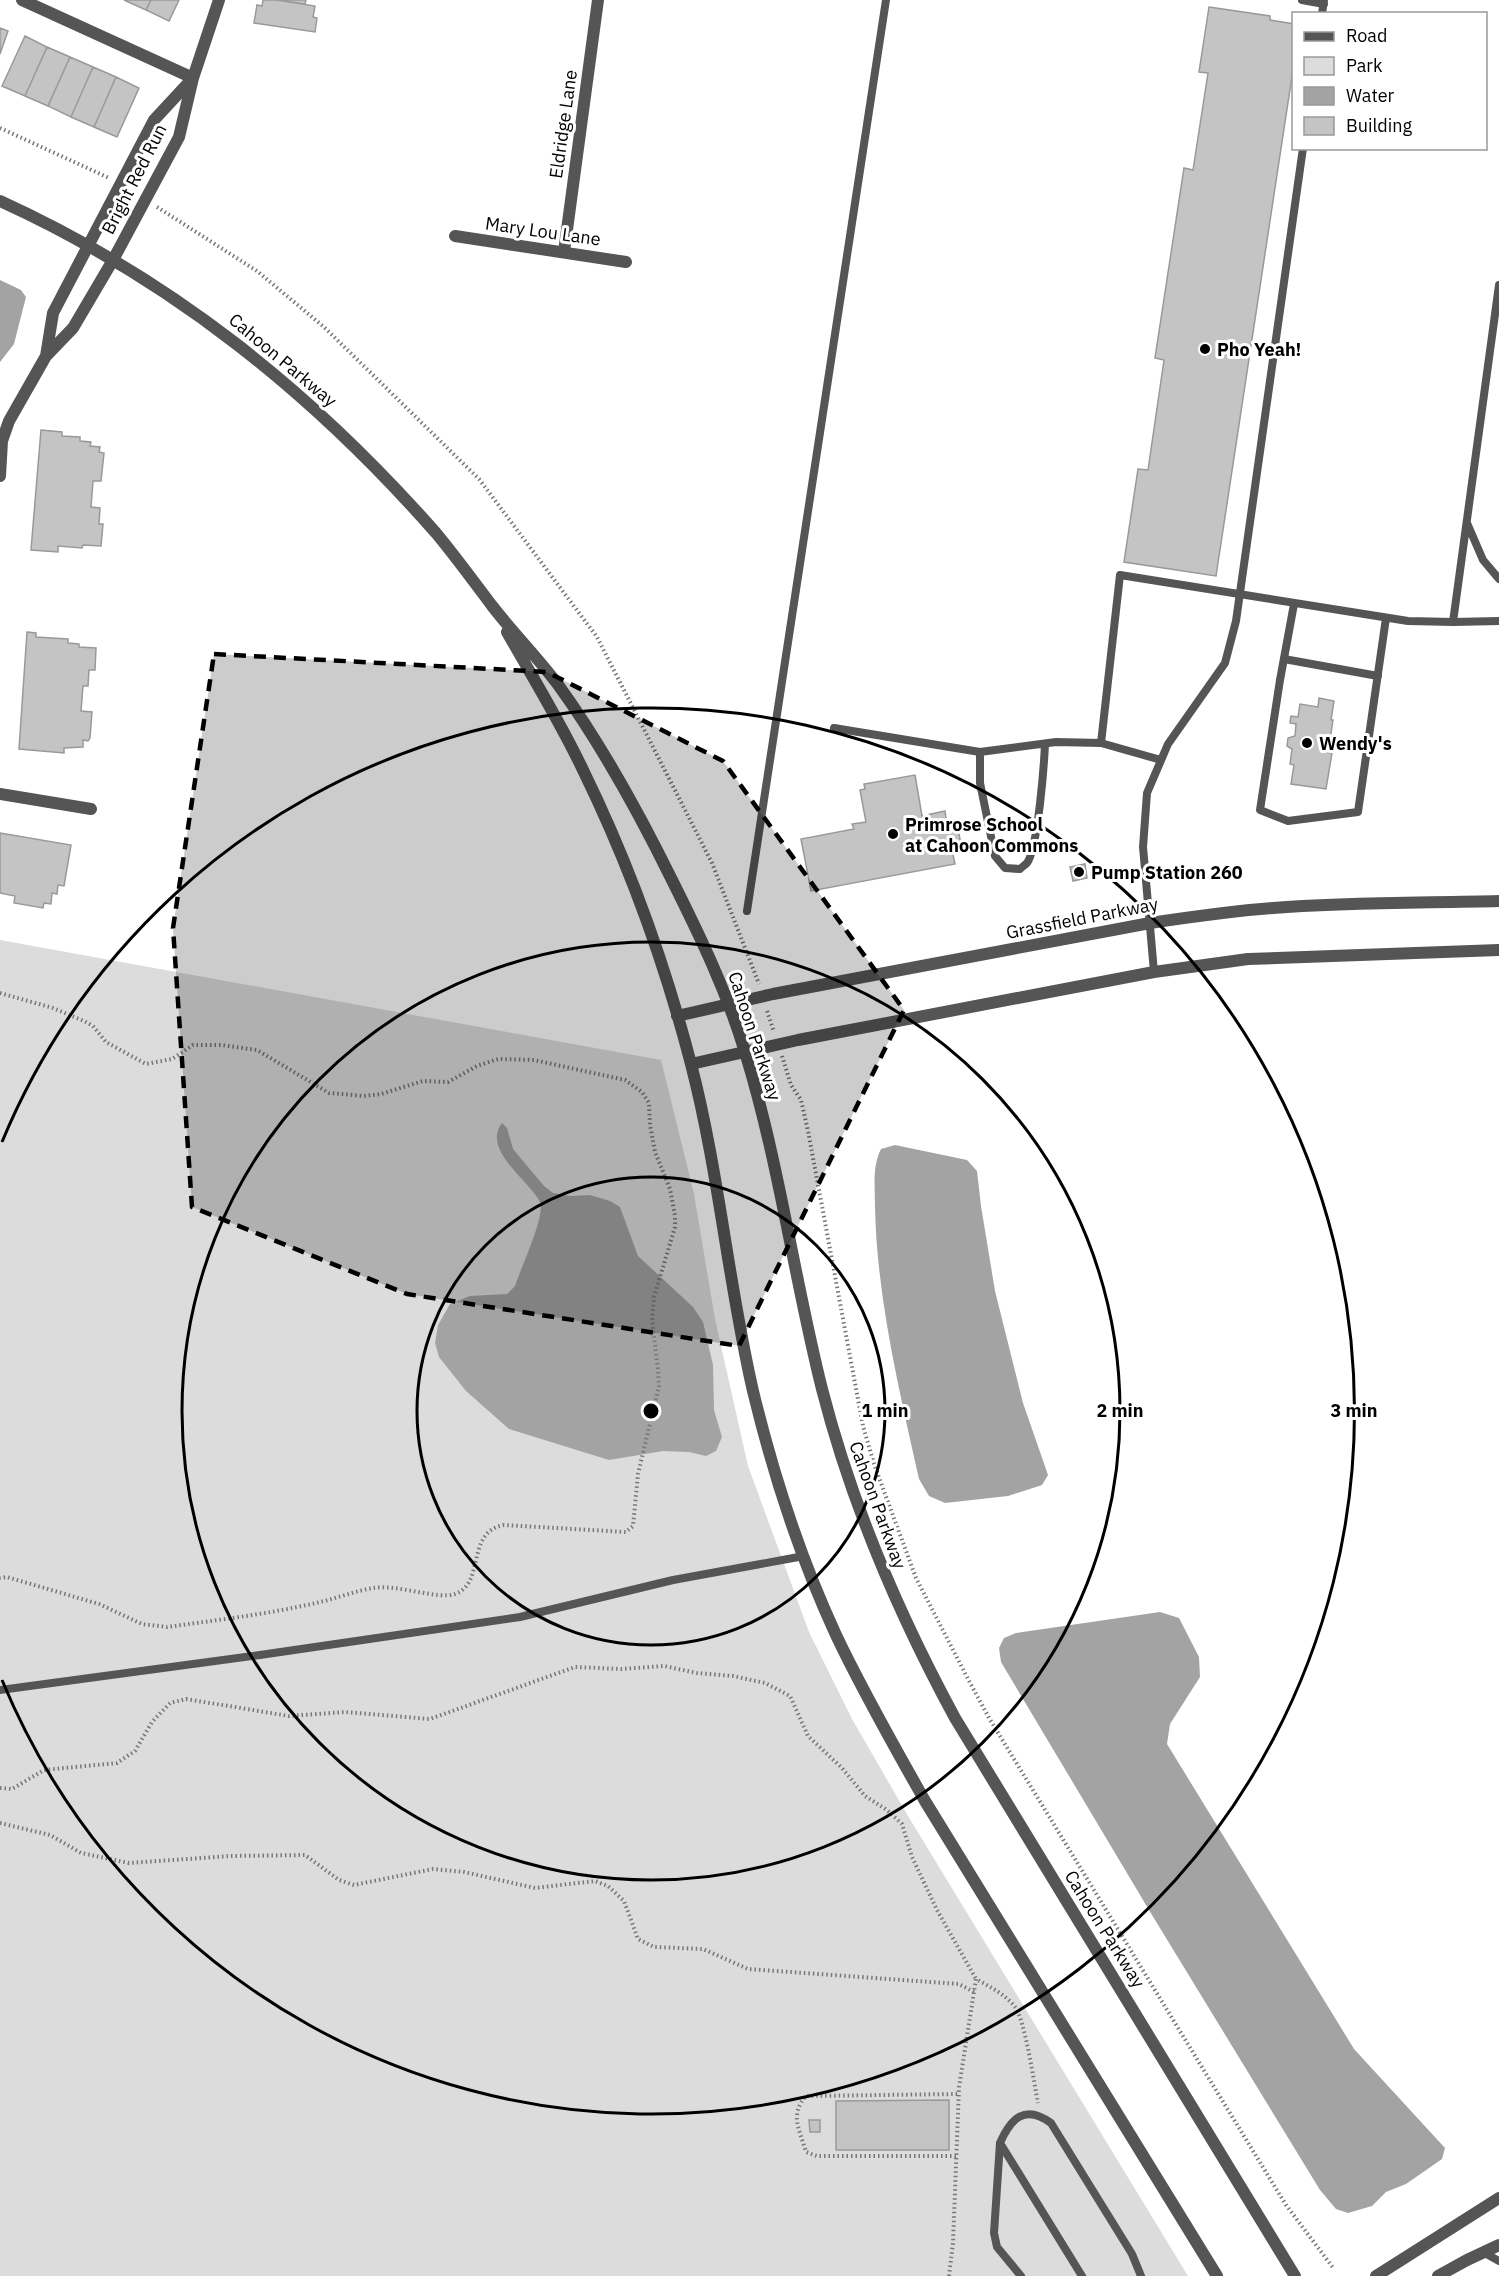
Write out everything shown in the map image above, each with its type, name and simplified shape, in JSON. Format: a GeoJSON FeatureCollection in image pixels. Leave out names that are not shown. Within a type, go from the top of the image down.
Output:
{"type":"FeatureCollection","features":[{"type":"Feature","properties":{"kind":"street"},"geometry":{"type":"LineString","coordinates":[[22,0],[193,78]]}},
{"type":"Feature","properties":{"kind":"street","name":"Bright Red Run"},"geometry":{"type":"LineString","coordinates":[[46,356],[73,328],[113,260],[179,137],[193,78],[219,0]]}},
{"type":"Feature","properties":{"kind":"street","name":"Eldridge Lane"},"geometry":{"type":"LineString","coordinates":[[564,252],[598,0]]}},
{"type":"Feature","properties":{"kind":"street","name":"Bright Red Run"},"geometry":{"type":"LineString","coordinates":[[46,356],[53,313],[154,120],[193,78]]}},
{"type":"Feature","properties":{"kind":"street","name":"Cahoon Parkway"},"geometry":{"type":"LineString","coordinates":[[0,201],[113,260],[188,308],[289,384],[357,448],[434,532],[558,685],[620,781],[643,821],[694,923],[729,1004],[745,1052],[774,1167],[812,1346],[831,1423],[860,1513],[890,1590],[961,1728],[1295,2276]]}},
{"type":"Feature","properties":{"kind":"street","name":"Mary Lou Lane"},"geometry":{"type":"LineString","coordinates":[[455,236],[626,262]]}},
{"type":"Feature","properties":{"kind":"street"},"geometry":{"type":"LineString","coordinates":[[0,476],[4,430],[46,356]]}},
{"type":"Feature","properties":{"kind":"street","name":"Cahoon Parkway"},"geometry":{"type":"LineString","coordinates":[[493,607],[583,768],[640,904],[691,1064],[716,1178],[752,1387],[780,1489],[804,1556],[836,1633],[880,1722],[925,1801],[1217,2276]]}},
{"type":"Feature","properties":{"kind":"street"},"geometry":{"type":"LineString","coordinates":[[0,794],[91,809]]}},
{"type":"Feature","properties":{"kind":"street","name":"Grassfield Parkway"},"geometry":{"type":"LineString","coordinates":[[677,1016],[1150,922],[1275,908],[1499,901]]}},
{"type":"Feature","properties":{"kind":"street"},"geometry":{"type":"LineString","coordinates":[[691,1064],[798,1040],[1154,972],[1248,959],[1499,950]]}},
{"type":"Feature","properties":{"kind":"street"},"geometry":{"type":"LineString","coordinates":[[1376,2276],[1499,2198]]}},
{"type":"Feature","properties":{"kind":"street"},"geometry":{"type":"LineString","coordinates":[[1438,2276],[1499,2245]]}},
{"type":"Feature","properties":{"kind":"lane"},"geometry":{"type":"LineString","coordinates":[[747,911],[886,0]]}},
{"type":"Feature","properties":{"kind":"lane"},"geometry":{"type":"LineString","coordinates":[[1302,0],[1324,2]]}},
{"type":"Feature","properties":{"kind":"lane"},"geometry":{"type":"LineString","coordinates":[[1154,972],[1143,848],[1147,793],[1168,744],[1225,663],[1236,621],[1303,150]]}},
{"type":"Feature","properties":{"kind":"lane"},"geometry":{"type":"LineString","coordinates":[[1453,622],[1499,285]]}},
{"type":"Feature","properties":{"kind":"lane"},"geometry":{"type":"LineString","coordinates":[[1467,521],[1483,560],[1499,579]]}},
{"type":"Feature","properties":{"kind":"lane"},"geometry":{"type":"LineString","coordinates":[[1101,744],[1120,575],[1240,596],[1408,621],[1499,621]]}},
{"type":"Feature","properties":{"kind":"lane"},"geometry":{"type":"LineString","coordinates":[[1294,604],[1260,810],[1288,821],[1358,813],[1386,618]]}},
{"type":"Feature","properties":{"kind":"lane"},"geometry":{"type":"LineString","coordinates":[[1284,659],[1378,676]]}},
{"type":"Feature","properties":{"kind":"lane"},"geometry":{"type":"LineString","coordinates":[[834,728],[980,752],[1045,744],[1101,744],[1161,760]]}},
{"type":"Feature","properties":{"kind":"lane"},"geometry":{"type":"LineString","coordinates":[[980,752],[980,783],[995,856],[1005,868],[1020,869],[1028,861],[1034,842],[1043,784],[1045,744]]}},
{"type":"Feature","properties":{"kind":"lane"},"geometry":{"type":"LineString","coordinates":[[0,1690],[520,1617],[673,1580],[804,1556]]}},
{"type":"Feature","properties":{"kind":"lane"},"geometry":{"type":"LineString","coordinates":[[1021,2276],[997,2247],[994,2233],[1000,2143],[1007,2127],[1017,2117],[1030,2114],[1041,2115],[1051,2123],[1132,2254],[1142,2276]]}},
{"type":"Feature","properties":{"kind":"lane"},"geometry":{"type":"LineString","coordinates":[[1000,2143],[1082,2276]]}},
{"type":"Feature","properties":{"kind":"lane"},"geometry":{"type":"LineString","coordinates":[[1483,2252],[1499,2261]]}},
{"type":"Feature","properties":{"kind":"path"},"geometry":{"type":"LineString","coordinates":[[0,993],[53,1008],[84,1021],[93,1026],[106,1042],[146,1064],[172,1059],[193,1045],[221,1045],[257,1050],[329,1093],[364,1096],[381,1094],[423,1081],[448,1082],[477,1066],[498,1059],[534,1060],[625,1080],[642,1092],[649,1103],[655,1152],[670,1189],[675,1216],[675,1227],[654,1297],[652,1320],[658,1386],[638,1474],[633,1526],[626,1532],[504,1525],[492,1527],[482,1540],[472,1575],[466,1587],[457,1594],[447,1596],[398,1587],[374,1588],[319,1603],[166,1627],[142,1624],[99,1604],[7,1577],[0,1578]]}},
{"type":"Feature","properties":{"kind":"path"},"geometry":{"type":"LineString","coordinates":[[791,1085],[801,1100],[808,1131],[863,1426],[873,1464],[916,1578],[989,1718],[1286,2205],[1334,2269]]}},
{"type":"Feature","properties":{"kind":"path"},"geometry":{"type":"LineString","coordinates":[[0,1788],[12,1789],[44,1770],[117,1763],[135,1751],[152,1722],[170,1703],[186,1699],[289,1716],[345,1712],[430,1719],[575,1666],[621,1669],[664,1666],[765,1683],[790,1696],[808,1736],[842,1768],[865,1796],[887,1810],[902,1824],[912,1857],[922,1878],[976,1979],[997,1990],[1016,2008],[1041,2115]]}},
{"type":"Feature","properties":{"kind":"path"},"geometry":{"type":"LineString","coordinates":[[0,1823],[50,1835],[81,1853],[129,1863],[230,1856],[305,1855],[339,1880],[354,1885],[433,1869],[464,1872],[535,1888],[595,1881],[608,1886],[624,1901],[638,1939],[654,1947],[703,1949],[748,1969],[959,1984],[974,1992]]}},
{"type":"Feature","properties":{"kind":"path"},"geometry":{"type":"LineString","coordinates":[[949,2276],[953,2243],[958,2094],[976,1979]]}},
{"type":"Feature","properties":{"kind":"path"},"geometry":{"type":"LineString","coordinates":[[956,2156],[817,2156],[806,2152],[795,2115],[798,2105],[806,2096],[958,2094]]}},
{"type":"Feature","properties":{"kind":"highlighted area"},"geometry":{"type":"Polygon","coordinates":[[[214,654],[547,672],[723,761],[904,1010],[739,1346],[407,1294],[192,1207],[173,928],[214,654]]]}},
{"type":"Feature","properties":{"kind":"green space"},"geometry":{"type":"Polygon","coordinates":[[[0,940],[661,1060],[694,1194],[715,1319],[748,1466],[809,1632],[852,1719],[908,1816],[1188,2276],[0,2276],[0,940]]]}},
{"type":"Feature","properties":{"kind":"water"},"geometry":{"type":"Polygon","coordinates":[[[0,280],[21,290],[26,297],[14,344],[0,362],[0,280]]]}},
{"type":"Feature","properties":{"kind":"water"},"geometry":{"type":"Polygon","coordinates":[[[502,1123],[507,1128],[513,1149],[544,1186],[553,1193],[570,1196],[590,1195],[610,1201],[620,1207],[638,1256],[693,1307],[703,1322],[713,1365],[714,1410],[722,1437],[716,1451],[706,1456],[689,1452],[663,1451],[609,1460],[509,1429],[466,1391],[439,1357],[435,1343],[438,1325],[450,1304],[470,1296],[507,1294],[515,1286],[539,1218],[540,1202],[509,1165],[498,1144],[497,1133],[502,1123]]]}},
{"type":"Feature","properties":{"kind":"water"},"geometry":{"type":"Polygon","coordinates":[[[895,1145],[967,1160],[977,1171],[995,1291],[1023,1403],[1048,1475],[1042,1485],[1008,1496],[945,1503],[929,1496],[919,1479],[890,1344],[877,1241],[876,1163],[881,1149],[895,1145]]]}},
{"type":"Feature","properties":{"kind":"water"},"geometry":{"type":"Polygon","coordinates":[[[1160,1612],[1179,1618],[1199,1657],[1200,1677],[1170,1724],[1167,1744],[1354,2049],[1445,2148],[1442,2159],[1406,2184],[1386,2192],[1372,2206],[1348,2213],[1336,2209],[1320,2190],[1001,1662],[999,1648],[1004,1638],[1016,1633],[1160,1612]]]}},
{"type":"Feature","properties":{"kind":"building"},"geometry":{"type":"Polygon","coordinates":[[[124,0],[151,0],[146,10],[124,0]]]}},
{"type":"Feature","properties":{"kind":"building"},"geometry":{"type":"Polygon","coordinates":[[[151,0],[179,0],[169,21],[146,10],[151,0]]]}},
{"type":"Feature","properties":{"kind":"building"},"geometry":{"type":"Polygon","coordinates":[[[263,0],[315,6],[313,17],[317,18],[315,32],[254,23],[257,5],[262,6],[263,0]]]}},
{"type":"Feature","properties":{"kind":"building"},"geometry":{"type":"Polygon","coordinates":[[[277,0],[306,0],[305,4],[277,0]]]}},
{"type":"Feature","properties":{"kind":"building"},"geometry":{"type":"Polygon","coordinates":[[[1209,7],[1270,16],[1270,20],[1292,24],[1292,76],[1216,576],[1124,562],[1138,469],[1148,470],[1164,360],[1155,358],[1184,168],[1193,170],[1208,73],[1199,72],[1209,7]]]}},
{"type":"Feature","properties":{"kind":"building"},"geometry":{"type":"Polygon","coordinates":[[[0,28],[8,31],[0,54],[0,28]]]}},
{"type":"Feature","properties":{"kind":"building"},"geometry":{"type":"Polygon","coordinates":[[[25,36],[47,47],[25,96],[2,86],[25,36]]]}},
{"type":"Feature","properties":{"kind":"building"},"geometry":{"type":"Polygon","coordinates":[[[47,47],[70,57],[48,106],[25,96],[47,47]]]}},
{"type":"Feature","properties":{"kind":"building"},"geometry":{"type":"Polygon","coordinates":[[[70,57],[93,67],[71,117],[48,106],[70,57]]]}},
{"type":"Feature","properties":{"kind":"building"},"geometry":{"type":"Polygon","coordinates":[[[93,67],[116,77],[94,127],[71,117],[93,67]]]}},
{"type":"Feature","properties":{"kind":"building"},"geometry":{"type":"Polygon","coordinates":[[[116,77],[139,88],[117,137],[94,127],[116,77]]]}},
{"type":"Feature","properties":{"kind":"building"},"geometry":{"type":"Polygon","coordinates":[[[41,430],[62,432],[62,436],[80,437],[80,441],[91,442],[90,446],[100,447],[99,452],[104,453],[101,481],[93,481],[91,507],[100,508],[99,524],[103,524],[101,546],[83,545],[82,548],[58,546],[58,552],[31,550],[41,430]]]}},
{"type":"Feature","properties":{"kind":"building"},"geometry":{"type":"Polygon","coordinates":[[[27,632],[36,633],[36,637],[68,639],[68,643],[79,644],[79,647],[96,648],[95,670],[89,670],[88,686],[83,686],[81,711],[92,712],[90,738],[88,741],[83,740],[83,747],[64,748],[64,753],[19,749],[27,632]]]}},
{"type":"Feature","properties":{"kind":"building","name":"Wendy's"},"geometry":{"type":"Polygon","coordinates":[[[1319,698],[1334,701],[1330,740],[1327,740],[1325,752],[1332,753],[1326,789],[1291,784],[1294,765],[1290,764],[1292,749],[1287,746],[1288,738],[1295,736],[1296,724],[1290,723],[1291,716],[1298,717],[1300,704],[1318,707],[1319,698]]]}},
{"type":"Feature","properties":{"kind":"building","name":"Primrose School at Cahoon Commons"},"geometry":{"type":"Polygon","coordinates":[[[915,775],[922,816],[945,811],[947,825],[957,824],[962,849],[952,850],[955,864],[811,891],[801,839],[854,829],[852,824],[866,822],[860,790],[865,789],[864,784],[915,775]]]}},
{"type":"Feature","properties":{"kind":"building"},"geometry":{"type":"Polygon","coordinates":[[[0,833],[71,845],[64,886],[58,885],[57,894],[52,893],[51,904],[44,903],[43,908],[14,903],[15,896],[0,893],[0,833]]]}},
{"type":"Feature","properties":{"kind":"building","name":"Pump Station 260"},"geometry":{"type":"Polygon","coordinates":[[[1085,864],[1087,878],[1073,881],[1070,867],[1085,864]]]}},
{"type":"Feature","properties":{"kind":"building"},"geometry":{"type":"Polygon","coordinates":[[[949,2100],[949,2150],[836,2150],[836,2101],[949,2100]]]}},
{"type":"Feature","properties":{"kind":"building"},"geometry":{"type":"Polygon","coordinates":[[[809,2120],[820,2120],[820,2132],[810,2132],[809,2120]]]}},
{"type":"Feature","properties":{"kind":"place","name":"Pho Yeah!"},"geometry":{"type":"Point","coordinates":[1205,349]}},
{"type":"Feature","properties":{"kind":"place","name":"Wendy's"},"geometry":{"type":"Point","coordinates":[1307,743]}},
{"type":"Feature","properties":{"kind":"place","name":"Primrose School at Cahoon Commons"},"geometry":{"type":"Point","coordinates":[893,834]}},
{"type":"Feature","properties":{"kind":"place","name":"Pump Station 260"},"geometry":{"type":"Point","coordinates":[1079,872]}}]}
